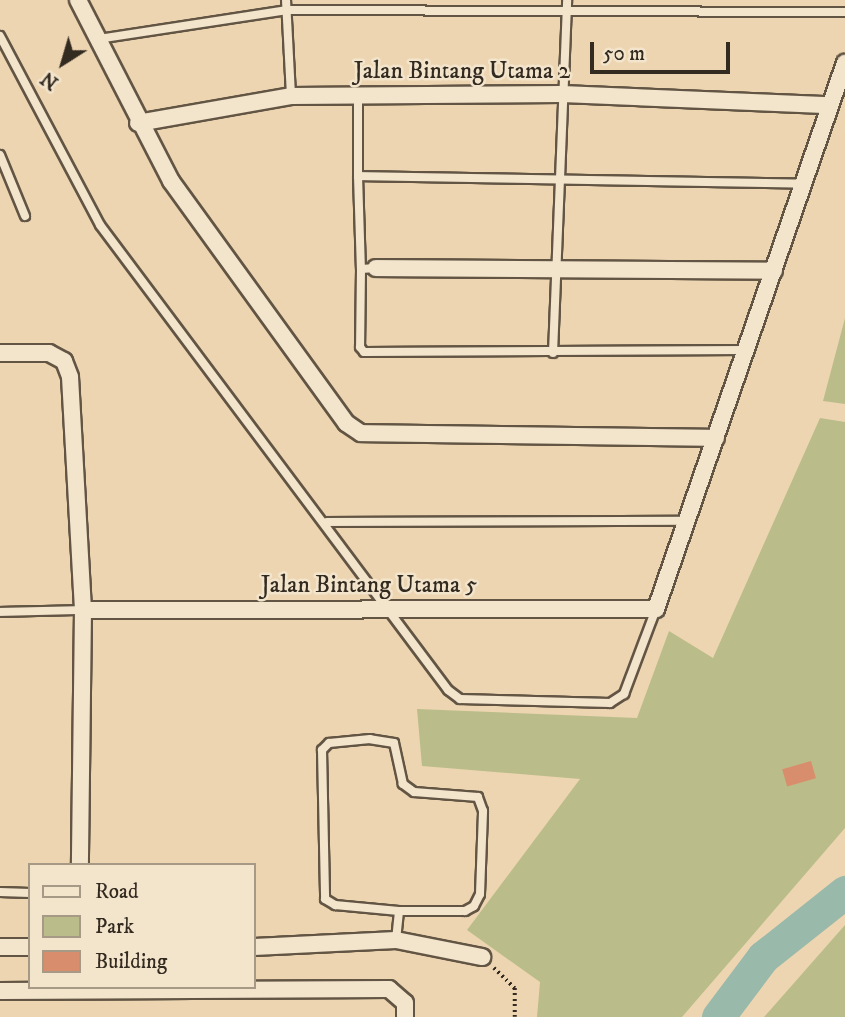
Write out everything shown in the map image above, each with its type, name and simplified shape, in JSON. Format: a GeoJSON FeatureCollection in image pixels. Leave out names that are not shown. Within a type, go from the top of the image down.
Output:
{"type":"FeatureCollection","features":[{"type":"Feature","properties":{"kind":"street"},"geometry":{"type":"LineString","coordinates":[[78,0],[138,123],[171,181],[346,424],[361,433],[716,438]]}},
{"type":"Feature","properties":{"kind":"street"},"geometry":{"type":"LineString","coordinates":[[656,609],[748,350],[845,63]]}},
{"type":"Feature","properties":{"kind":"street","name":"Jalan Bintang Utama 2"},"geometry":{"type":"LineString","coordinates":[[138,123],[291,96],[562,94],[830,105]]}},
{"type":"Feature","properties":{"kind":"street"},"geometry":{"type":"LineString","coordinates":[[368,268],[774,271]]}},
{"type":"Feature","properties":{"kind":"street"},"geometry":{"type":"LineString","coordinates":[[0,353],[49,353],[64,361],[70,377],[83,610],[80,863]]}},
{"type":"Feature","properties":{"kind":"street","name":"Jalan Bintang Utama 5"},"geometry":{"type":"LineString","coordinates":[[83,610],[656,609]]}},
{"type":"Feature","properties":{"kind":"street"},"geometry":{"type":"LineString","coordinates":[[256,947],[396,940],[482,957]]}},
{"type":"Feature","properties":{"kind":"street"},"geometry":{"type":"LineString","coordinates":[[0,947],[28,947]]}},
{"type":"Feature","properties":{"kind":"street"},"geometry":{"type":"LineString","coordinates":[[0,990],[388,989],[405,1003],[405,1017]]}},
{"type":"Feature","properties":{"kind":"lane"},"geometry":{"type":"LineString","coordinates":[[286,0],[291,96]]}},
{"type":"Feature","properties":{"kind":"lane"},"geometry":{"type":"LineString","coordinates":[[96,39],[287,10],[567,4],[845,12]]}},
{"type":"Feature","properties":{"kind":"lane"},"geometry":{"type":"LineString","coordinates":[[553,353],[557,176],[567,4]]}},
{"type":"Feature","properties":{"kind":"lane"},"geometry":{"type":"LineString","coordinates":[[0,36],[100,225],[327,522],[385,608],[448,690],[460,699],[610,703],[624,694],[656,609]]}},
{"type":"Feature","properties":{"kind":"lane"},"geometry":{"type":"LineString","coordinates":[[358,95],[358,176],[368,268],[360,347],[364,352],[748,350]]}},
{"type":"Feature","properties":{"kind":"lane"},"geometry":{"type":"LineString","coordinates":[[0,155],[25,216]]}},
{"type":"Feature","properties":{"kind":"lane"},"geometry":{"type":"LineString","coordinates":[[358,176],[557,176],[805,184]]}},
{"type":"Feature","properties":{"kind":"lane"},"geometry":{"type":"LineString","coordinates":[[327,522],[687,521]]}},
{"type":"Feature","properties":{"kind":"lane"},"geometry":{"type":"LineString","coordinates":[[0,612],[83,610]]}},
{"type":"Feature","properties":{"kind":"lane"},"geometry":{"type":"LineString","coordinates":[[370,739],[394,743],[403,784],[414,792],[478,797],[483,811],[482,844],[480,894],[474,906],[465,911],[399,911],[335,905],[325,899],[323,750],[329,743],[370,739]]}},
{"type":"Feature","properties":{"kind":"lane"},"geometry":{"type":"LineString","coordinates":[[0,892],[28,893]]}},
{"type":"Feature","properties":{"kind":"lane"},"geometry":{"type":"LineString","coordinates":[[396,940],[399,911]]}},
{"type":"Feature","properties":{"kind":"path"},"geometry":{"type":"LineString","coordinates":[[482,957],[514,988],[516,1017]]}},
{"type":"Feature","properties":{"kind":"green space"},"geometry":{"type":"Polygon","coordinates":[[[845,318],[845,404],[823,401],[845,318]]]}},
{"type":"Feature","properties":{"kind":"green space"},"geometry":{"type":"Polygon","coordinates":[[[820,418],[845,422],[845,828],[682,1017],[537,1017],[540,982],[467,930],[580,779],[422,766],[417,709],[637,718],[669,631],[713,658],[820,418]]]}},
{"type":"Feature","properties":{"kind":"green space"},"geometry":{"type":"Polygon","coordinates":[[[845,925],[845,1017],[764,1017],[772,1008],[845,925]]]}},
{"type":"Feature","properties":{"kind":"building"},"geometry":{"type":"Polygon","coordinates":[[[811,761],[816,778],[787,787],[782,769],[811,761]]]}},
{"type":"Feature","properties":{"kind":"waterway"},"geometry":{"type":"LineString","coordinates":[[718,1017],[763,957],[845,892]]}}]}
